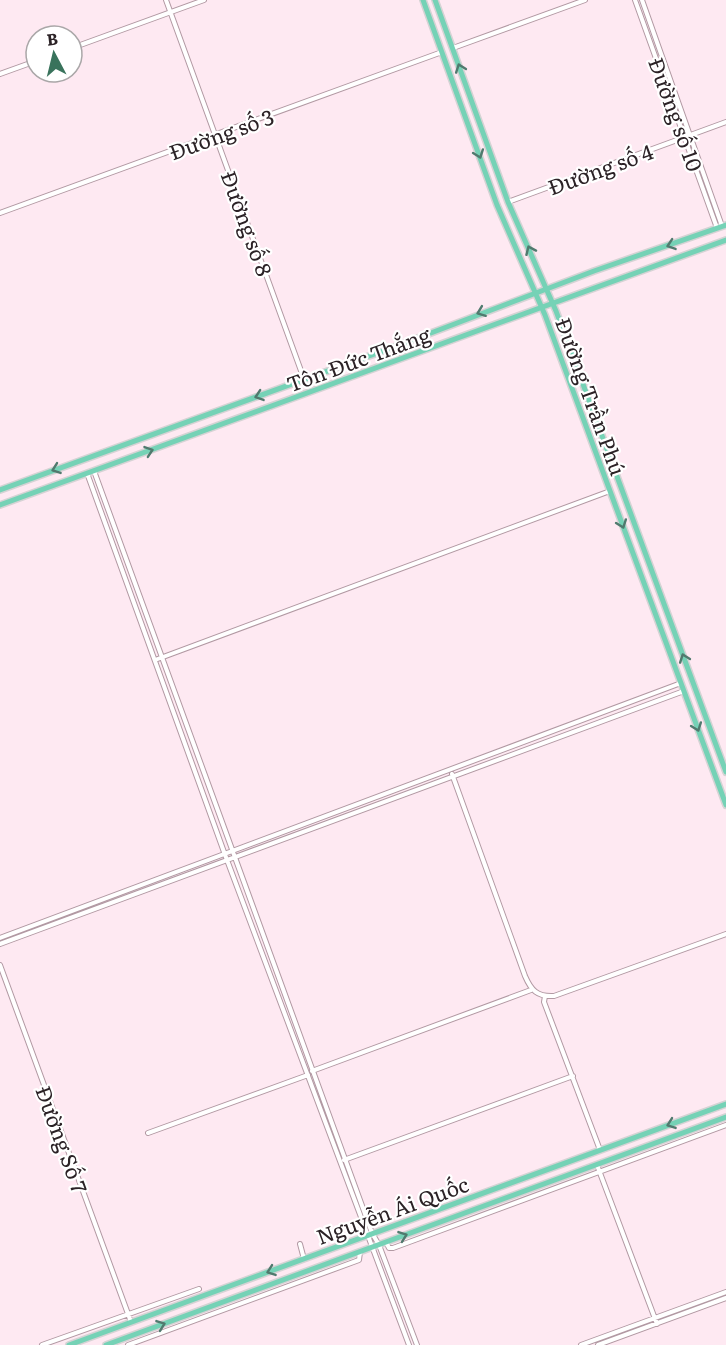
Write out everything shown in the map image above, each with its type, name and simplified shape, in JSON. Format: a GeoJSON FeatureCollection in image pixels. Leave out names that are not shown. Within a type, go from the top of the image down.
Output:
{"type":"FeatureCollection","features":[{"type":"Feature","properties":{"kind":"main road","name":"Đường Trần Phú"},"geometry":{"type":"LineString","coordinates":[[423,0],[497,206],[536,292],[726,806]]}},
{"type":"Feature","properties":{"kind":"main road","name":"Đường Trần Phú"},"geometry":{"type":"LineString","coordinates":[[435,0],[508,202],[547,288],[726,772]]}},
{"type":"Feature","properties":{"kind":"main road"},"geometry":{"type":"LineString","coordinates":[[442,52],[453,48]]}},
{"type":"Feature","properties":{"kind":"main road"},"geometry":{"type":"LineString","coordinates":[[497,206],[508,202]]}},
{"type":"Feature","properties":{"kind":"main road"},"geometry":{"type":"LineString","coordinates":[[717,243],[719,227]]}},
{"type":"Feature","properties":{"kind":"main road","name":"Tôn Đức Thắng"},"geometry":{"type":"LineString","coordinates":[[0,490],[402,344],[536,292],[719,227]]}},
{"type":"Feature","properties":{"kind":"main road","name":"Tôn Đức Thắng"},"geometry":{"type":"LineString","coordinates":[[0,505],[726,240]]}},
{"type":"Feature","properties":{"kind":"main road"},"geometry":{"type":"LineString","coordinates":[[402,344],[407,358]]}},
{"type":"Feature","properties":{"kind":"main road"},"geometry":{"type":"LineString","coordinates":[[278,389],[284,403]]}},
{"type":"Feature","properties":{"kind":"main road"},"geometry":{"type":"LineString","coordinates":[[597,454],[608,450]]}},
{"type":"Feature","properties":{"kind":"main road"},"geometry":{"type":"LineString","coordinates":[[89,457],[94,471]]}},
{"type":"Feature","properties":{"kind":"main road"},"geometry":{"type":"LineString","coordinates":[[82,459],[87,473]]}},
{"type":"Feature","properties":{"kind":"main road"},"geometry":{"type":"LineString","coordinates":[[610,491],[621,487]]}},
{"type":"Feature","properties":{"kind":"main road"},"geometry":{"type":"LineString","coordinates":[[681,683],[691,678]]}},
{"type":"Feature","properties":{"kind":"main road"},"geometry":{"type":"LineString","coordinates":[[684,691],[694,686]]}},
{"type":"Feature","properties":{"kind":"main road","name":"Nguyễn Ái Quốc"},"geometry":{"type":"LineString","coordinates":[[69,1345],[726,1104]]}},
{"type":"Feature","properties":{"kind":"main road","name":"Nguyễn Ái Quốc"},"geometry":{"type":"LineString","coordinates":[[106,1345],[726,1117]]}},
{"type":"Feature","properties":{"kind":"street","name":"Đường số 8"},"geometry":{"type":"LineString","coordinates":[[166,0],[304,379]]}},
{"type":"Feature","properties":{"kind":"street"},"geometry":{"type":"LineString","coordinates":[[84,44],[204,0]]}},
{"type":"Feature","properties":{"kind":"street"},"geometry":{"type":"LineString","coordinates":[[453,48],[585,0]]}},
{"type":"Feature","properties":{"kind":"street","name":"Đường số 10"},"geometry":{"type":"LineString","coordinates":[[635,0],[688,136]]}},
{"type":"Feature","properties":{"kind":"street","name":"Đường số 10"},"geometry":{"type":"LineString","coordinates":[[642,0],[719,227]]}},
{"type":"Feature","properties":{"kind":"street","name":"Đường số 3"},"geometry":{"type":"LineString","coordinates":[[0,213],[442,52]]}},
{"type":"Feature","properties":{"kind":"street"},"geometry":{"type":"LineString","coordinates":[[0,74],[24,65]]}},
{"type":"Feature","properties":{"kind":"street","name":"Đường số 4"},"geometry":{"type":"LineString","coordinates":[[508,202],[726,122]]}},
{"type":"Feature","properties":{"kind":"street"},"geometry":{"type":"LineString","coordinates":[[94,471],[232,850],[309,1072]]}},
{"type":"Feature","properties":{"kind":"street"},"geometry":{"type":"LineString","coordinates":[[87,473],[224,852],[343,1160],[369,1235],[379,1244],[393,1248],[726,1125]]}},
{"type":"Feature","properties":{"kind":"street"},"geometry":{"type":"LineString","coordinates":[[155,660],[610,491]]}},
{"type":"Feature","properties":{"kind":"street"},"geometry":{"type":"LineString","coordinates":[[124,575],[131,573]]}},
{"type":"Feature","properties":{"kind":"street"},"geometry":{"type":"LineString","coordinates":[[0,938],[224,852],[681,683]]}},
{"type":"Feature","properties":{"kind":"street"},"geometry":{"type":"LineString","coordinates":[[0,944],[684,691]]}},
{"type":"Feature","properties":{"kind":"street"},"geometry":{"type":"LineString","coordinates":[[570,724],[573,731]]}},
{"type":"Feature","properties":{"kind":"street"},"geometry":{"type":"LineString","coordinates":[[190,759],[198,756]]}},
{"type":"Feature","properties":{"kind":"street"},"geometry":{"type":"LineString","coordinates":[[450,769],[531,990],[545,996],[554,996],[726,934]]}},
{"type":"Feature","properties":{"kind":"street"},"geometry":{"type":"LineString","coordinates":[[344,808],[346,815]]}},
{"type":"Feature","properties":{"kind":"street","name":"Đường Số 7"},"geometry":{"type":"LineString","coordinates":[[0,965],[131,1322]]}},
{"type":"Feature","properties":{"kind":"street"},"geometry":{"type":"LineString","coordinates":[[148,1133],[531,990]]}},
{"type":"Feature","properties":{"kind":"street"},"geometry":{"type":"LineString","coordinates":[[545,996],[544,1002],[600,1150]]}},
{"type":"Feature","properties":{"kind":"street"},"geometry":{"type":"LineString","coordinates":[[343,1160],[573,1076]]}},
{"type":"Feature","properties":{"kind":"street"},"geometry":{"type":"LineString","coordinates":[[597,1165],[657,1324]]}},
{"type":"Feature","properties":{"kind":"street"},"geometry":{"type":"LineString","coordinates":[[300,1244],[304,1258]]}},
{"type":"Feature","properties":{"kind":"street"},"geometry":{"type":"LineString","coordinates":[[379,1244],[409,1345]]}},
{"type":"Feature","properties":{"kind":"street"},"geometry":{"type":"LineString","coordinates":[[379,1244],[417,1345]]}},
{"type":"Feature","properties":{"kind":"street"},"geometry":{"type":"LineString","coordinates":[[128,1345],[359,1260],[360,1252]]}},
{"type":"Feature","properties":{"kind":"street"},"geometry":{"type":"LineString","coordinates":[[42,1345],[200,1289]]}},
{"type":"Feature","properties":{"kind":"street"},"geometry":{"type":"LineString","coordinates":[[581,1345],[726,1292]]}},
{"type":"Feature","properties":{"kind":"street"},"geometry":{"type":"LineString","coordinates":[[598,1345],[726,1298]]}},
{"type":"Feature","properties":{"kind":"shaded area"},"geometry":{"type":"Polygon","coordinates":[[[0,0],[726,0],[726,1345],[0,1345],[0,0]]]}}]}
